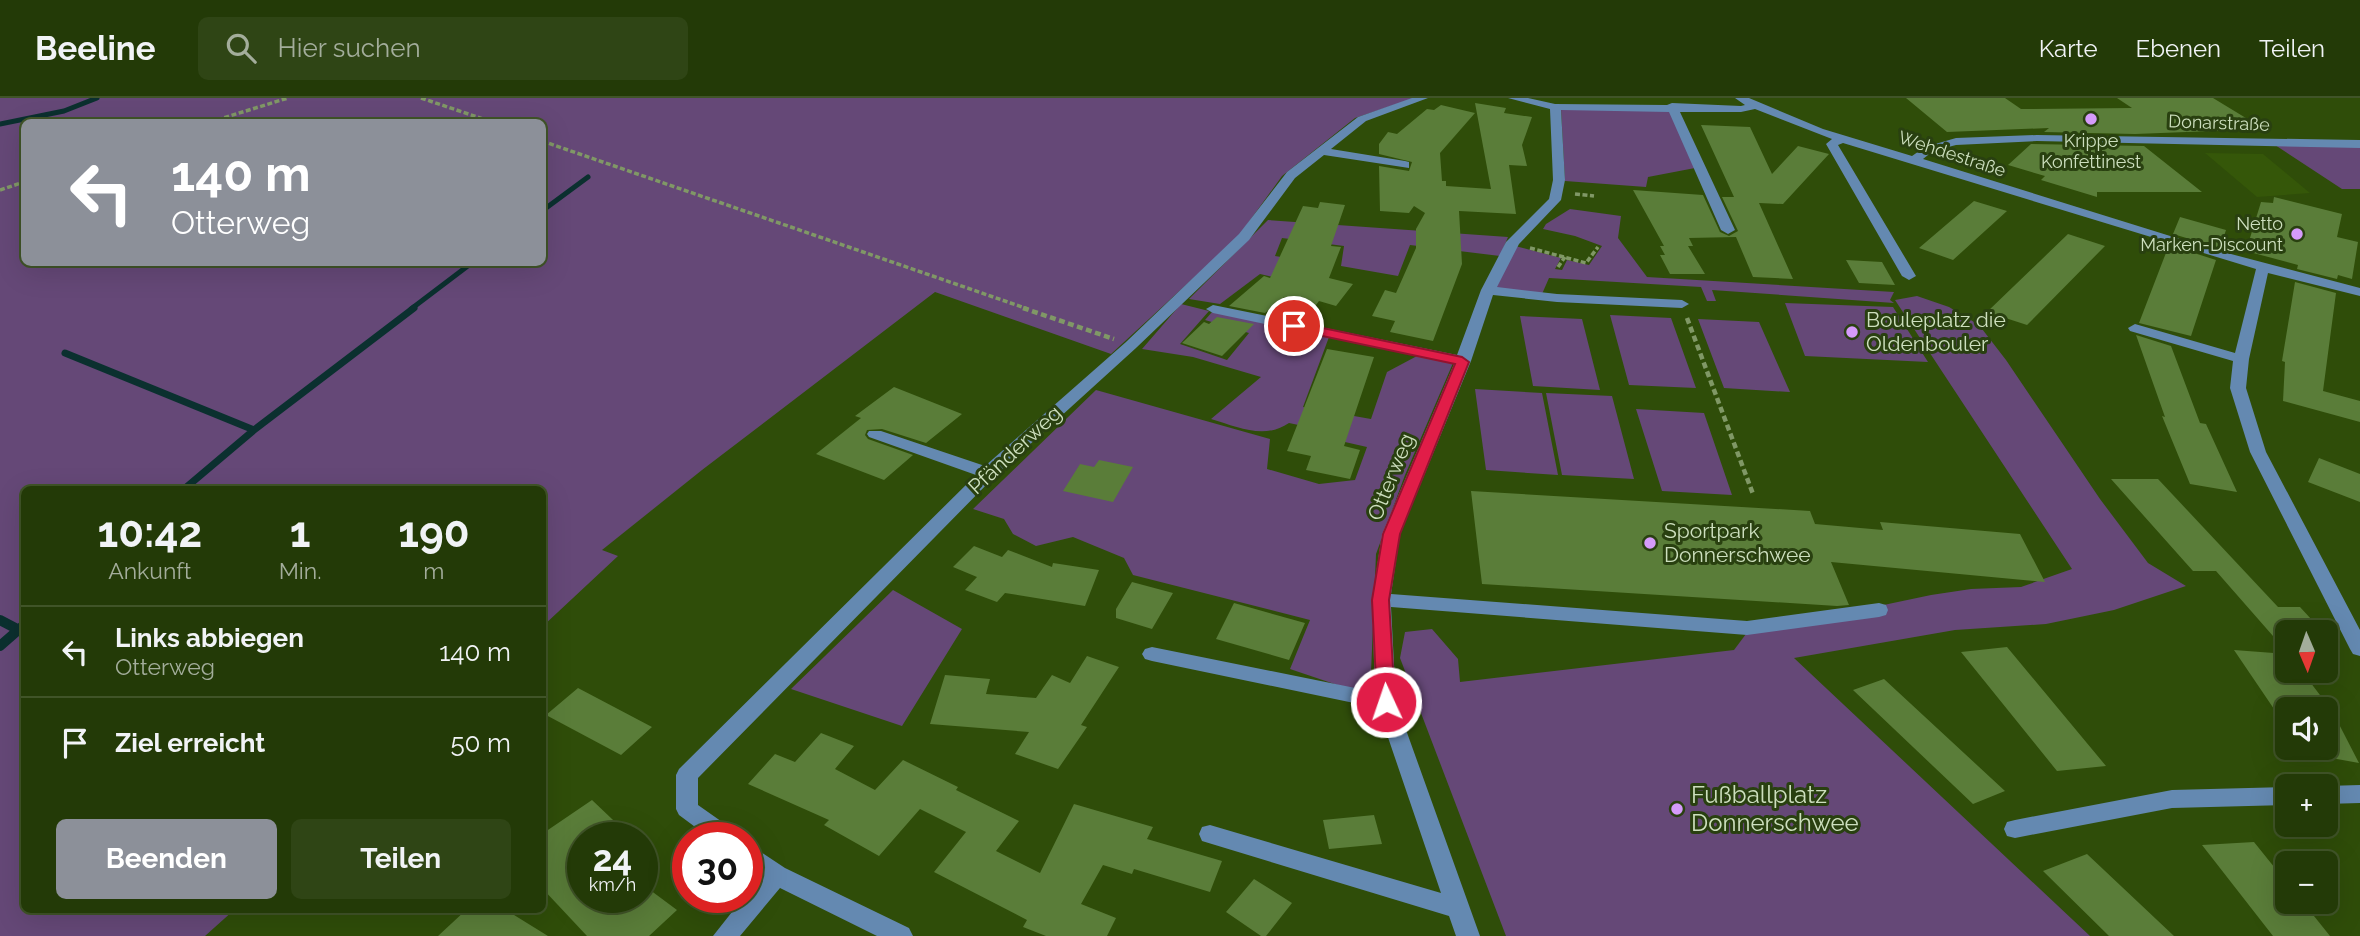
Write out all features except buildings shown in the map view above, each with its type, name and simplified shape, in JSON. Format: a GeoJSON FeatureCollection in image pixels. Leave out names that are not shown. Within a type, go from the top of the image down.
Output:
{"type":"FeatureCollection","features":[{"type":"Feature","properties":{"kind":"street","name":"Pfänderweg"},"geometry":{"type":"LineString","coordinates":[[704,822],[687,810],[687,775],[988,473],[1131,345],[1244,237],[1291,175],[1362,119],[1423,98]]}},
{"type":"Feature","properties":{"kind":"street"},"geometry":{"type":"LineString","coordinates":[[1513,98],[1555,107],[1672,106],[1741,109],[1756,106]]}},
{"type":"Feature","properties":{"kind":"street","name":"Wehdestraße"},"geometry":{"type":"LineString","coordinates":[[1740,98],[1842,138],[2144,234],[2360,292]]}},
{"type":"Feature","properties":{"kind":"street"},"geometry":{"type":"LineString","coordinates":[[1672,106],[1728,230]]}},
{"type":"Feature","properties":{"kind":"street","name":"Otterweg"},"geometry":{"type":"LineString","coordinates":[[1468,936],[1386,702],[1381,600],[1391,534],[1462,362],[1488,290],[1513,243],[1555,200],[1559,180],[1555,107]]}},
{"type":"Feature","properties":{"kind":"street"},"geometry":{"type":"LineString","coordinates":[[1842,138],[1832,144],[1909,276]]}},
{"type":"Feature","properties":{"kind":"street","name":"Donarstraße"},"geometry":{"type":"LineString","coordinates":[[1914,160],[1929,149],[1956,142],[2037,138],[2360,144]]}},
{"type":"Feature","properties":{"kind":"street"},"geometry":{"type":"LineString","coordinates":[[1321,151],[1405,165]]}},
{"type":"Feature","properties":{"kind":"street"},"geometry":{"type":"LineString","coordinates":[[2263,268],[2241,359],[2238,388],[2258,452],[2360,649]]}},
{"type":"Feature","properties":{"kind":"street"},"geometry":{"type":"LineString","coordinates":[[1488,290],[1557,298],[1682,304]]}},
{"type":"Feature","properties":{"kind":"street"},"geometry":{"type":"LineString","coordinates":[[1213,309],[1462,362]]}},
{"type":"Feature","properties":{"kind":"street"},"geometry":{"type":"LineString","coordinates":[[2135,328],[2241,359]]}},
{"type":"Feature","properties":{"kind":"street"},"geometry":{"type":"LineString","coordinates":[[876,434],[988,473]]}},
{"type":"Feature","properties":{"kind":"street"},"geometry":{"type":"LineString","coordinates":[[1381,600],[1746,628],[1879,610]]}},
{"type":"Feature","properties":{"kind":"street"},"geometry":{"type":"LineString","coordinates":[[1152,654],[1386,702]]}},
{"type":"Feature","properties":{"kind":"street"},"geometry":{"type":"LineString","coordinates":[[2338,795],[2360,794]]}},
{"type":"Feature","properties":{"kind":"street"},"geometry":{"type":"LineString","coordinates":[[2015,829],[2172,799],[2275,796]]}},
{"type":"Feature","properties":{"kind":"street"},"geometry":{"type":"LineString","coordinates":[[1210,834],[1457,908]]}},
{"type":"Feature","properties":{"kind":"street"},"geometry":{"type":"LineString","coordinates":[[763,864],[777,874],[901,936]]}},
{"type":"Feature","properties":{"kind":"street"},"geometry":{"type":"LineString","coordinates":[[725,936],[777,874]]}},
{"type":"Feature","properties":{"kind":"path"},"geometry":{"type":"LineString","coordinates":[[220,119],[288,98]]}},
{"type":"Feature","properties":{"kind":"path"},"geometry":{"type":"LineString","coordinates":[[421,98],[483,119]]}},
{"type":"Feature","properties":{"kind":"path"},"geometry":{"type":"LineString","coordinates":[[546,142],[1131,345]]}},
{"type":"Feature","properties":{"kind":"path"},"geometry":{"type":"LineString","coordinates":[[0,190],[21,183]]}},
{"type":"Feature","properties":{"kind":"path"},"geometry":{"type":"LineString","coordinates":[[1513,243],[1587,263],[1598,247]]}},
{"type":"Feature","properties":{"kind":"path"},"geometry":{"type":"LineString","coordinates":[[1558,267],[1566,257]]}},
{"type":"Feature","properties":{"kind":"path"},"geometry":{"type":"LineString","coordinates":[[1682,304],[1753,494]]}},
{"type":"Feature","properties":{"kind":"shaded area"},"geometry":{"type":"Polygon","coordinates":[[[0,98],[1415,98],[1355,118],[1282,176],[1238,237],[1111,354],[935,292],[602,550],[618,556],[546,623],[546,486],[21,486],[21,913],[231,913],[205,936],[0,936],[0,98]]]}},
{"type":"Feature","properties":{"kind":"shaded area"},"geometry":{"type":"Polygon","coordinates":[[[1561,109],[1670,109],[1695,168],[1648,177],[1646,187],[1565,181],[1561,109]]]}},
{"type":"Feature","properties":{"kind":"shaded area"},"geometry":{"type":"Polygon","coordinates":[[[2272,143],[2360,144],[2360,189],[2342,189],[2272,143]]]}},
{"type":"Feature","properties":{"kind":"shaded area"},"geometry":{"type":"Polygon","coordinates":[[[2205,153],[2263,154],[2310,193],[2257,197],[2205,153]]]}},
{"type":"Feature","properties":{"kind":"shaded area"},"geometry":{"type":"Polygon","coordinates":[[[1570,209],[1621,216],[1618,238],[1647,277],[1894,292],[1890,300],[1894,303],[1712,290],[1716,301],[1707,301],[1701,287],[1549,278],[1542,294],[1494,289],[1515,246],[1561,258],[1555,269],[1562,270],[1567,260],[1589,265],[1602,246],[1575,236],[1543,229],[1546,224],[1570,209]]]}},
{"type":"Feature","properties":{"kind":"shaded area"},"geometry":{"type":"Polygon","coordinates":[[[1268,220],[1508,237],[1500,256],[1410,245],[1398,276],[1341,266],[1344,246],[1282,238],[1275,256],[1330,265],[1315,287],[1260,274],[1220,304],[1189,299],[1268,220]]]}},
{"type":"Feature","properties":{"kind":"shaded area"},"geometry":{"type":"Polygon","coordinates":[[[1917,296],[1949,307],[1979,325],[2148,563],[2186,586],[2114,610],[2046,624],[1955,630],[1794,658],[2090,936],[1506,936],[1400,658],[1405,632],[1432,629],[1458,659],[1460,682],[1734,650],[1746,634],[1931,595],[1971,589],[2021,587],[2072,569],[1895,300],[1917,296]]]}},
{"type":"Feature","properties":{"kind":"shaded area","name":"Bouleplatz die Oldenbouler"},"geometry":{"type":"Polygon","coordinates":[[[1785,303],[1893,307],[1928,362],[1805,356],[1785,303]]]}},
{"type":"Feature","properties":{"kind":"shaded area"},"geometry":{"type":"Polygon","coordinates":[[[1181,304],[1209,311],[1180,344],[1227,360],[1249,333],[1205,320],[1212,312],[1329,337],[1303,407],[1371,419],[1387,372],[1417,356],[1453,363],[1405,475],[1376,554],[1370,696],[1290,669],[1310,620],[1133,575],[1124,558],[1073,537],[1036,546],[1013,534],[1004,519],[973,509],[1096,390],[1270,439],[1267,469],[1319,484],[1355,480],[1367,447],[1314,435],[1313,428],[1289,423],[1270,431],[1260,431],[1211,419],[1261,377],[1193,357],[1142,349],[1181,304]]]}},
{"type":"Feature","properties":{"kind":"shaded area"},"geometry":{"type":"Polygon","coordinates":[[[1610,315],[1671,318],[1696,388],[1629,385],[1610,315]]]}},
{"type":"Feature","properties":{"kind":"shaded area"},"geometry":{"type":"Polygon","coordinates":[[[1520,316],[1582,319],[1600,390],[1533,386],[1520,316]]]}},
{"type":"Feature","properties":{"kind":"shaded area"},"geometry":{"type":"Polygon","coordinates":[[[1698,319],[1759,322],[1790,392],[1724,388],[1698,319]]]}},
{"type":"Feature","properties":{"kind":"shaded area"},"geometry":{"type":"Polygon","coordinates":[[[1475,389],[1542,393],[1558,475],[1486,470],[1475,389]]]}},
{"type":"Feature","properties":{"kind":"shaded area"},"geometry":{"type":"Polygon","coordinates":[[[1546,393],[1612,396],[1634,479],[1562,475],[1546,393]]]}},
{"type":"Feature","properties":{"kind":"shaded area"},"geometry":{"type":"Polygon","coordinates":[[[1636,409],[1704,413],[1732,495],[1662,491],[1636,409]]]}},
{"type":"Feature","properties":{"kind":"shaded area"},"geometry":{"type":"Polygon","coordinates":[[[893,590],[962,629],[902,726],[791,689],[893,590]]]}},
{"type":"Feature","properties":{"kind":"waterway"},"geometry":{"type":"LineString","coordinates":[[25,119],[64,111],[97,98]]}},
{"type":"Feature","properties":{"kind":"waterway"},"geometry":{"type":"LineString","coordinates":[[0,124],[21,120]]}},
{"type":"Feature","properties":{"kind":"waterway"},"geometry":{"type":"LineString","coordinates":[[546,208],[588,177]]}},
{"type":"Feature","properties":{"kind":"waterway"},"geometry":{"type":"LineString","coordinates":[[411,309],[468,266]]}},
{"type":"Feature","properties":{"kind":"waterway"},"geometry":{"type":"LineString","coordinates":[[254,430],[414,308]]}},
{"type":"Feature","properties":{"kind":"waterway"},"geometry":{"type":"LineString","coordinates":[[65,353],[254,430]]}},
{"type":"Feature","properties":{"kind":"waterway"},"geometry":{"type":"LineString","coordinates":[[188,486],[254,430]]}},
{"type":"Feature","properties":{"kind":"waterway"},"geometry":{"type":"LineString","coordinates":[[0,620],[19,630]]}},
{"type":"Feature","properties":{"kind":"waterway"},"geometry":{"type":"LineString","coordinates":[[0,646],[19,630]]}},
{"type":"Feature","properties":{"kind":"place","name":"Krippe Konfettinest"},"geometry":{"type":"Point","coordinates":[2091,119]}},
{"type":"Feature","properties":{"kind":"place","name":"Netto Marken-Discount"},"geometry":{"type":"Point","coordinates":[2297,234]}},
{"type":"Feature","properties":{"kind":"place","name":"Bouleplatz die Oldenbouler"},"geometry":{"type":"Point","coordinates":[1852,332]}},
{"type":"Feature","properties":{"kind":"place","name":"Sportpark Donnerschwee"},"geometry":{"type":"Point","coordinates":[1650,543]}},
{"type":"Feature","properties":{"kind":"place","name":"Fußballplatz Donnerschwee"},"geometry":{"type":"Point","coordinates":[1677,809]}},
{"type":"Feature","properties":{"kind":"route"},"geometry":{"type":"LineString","coordinates":[[1294,326],[1462,362],[1391,534],[1381,600],[1386,702]]}}]}
